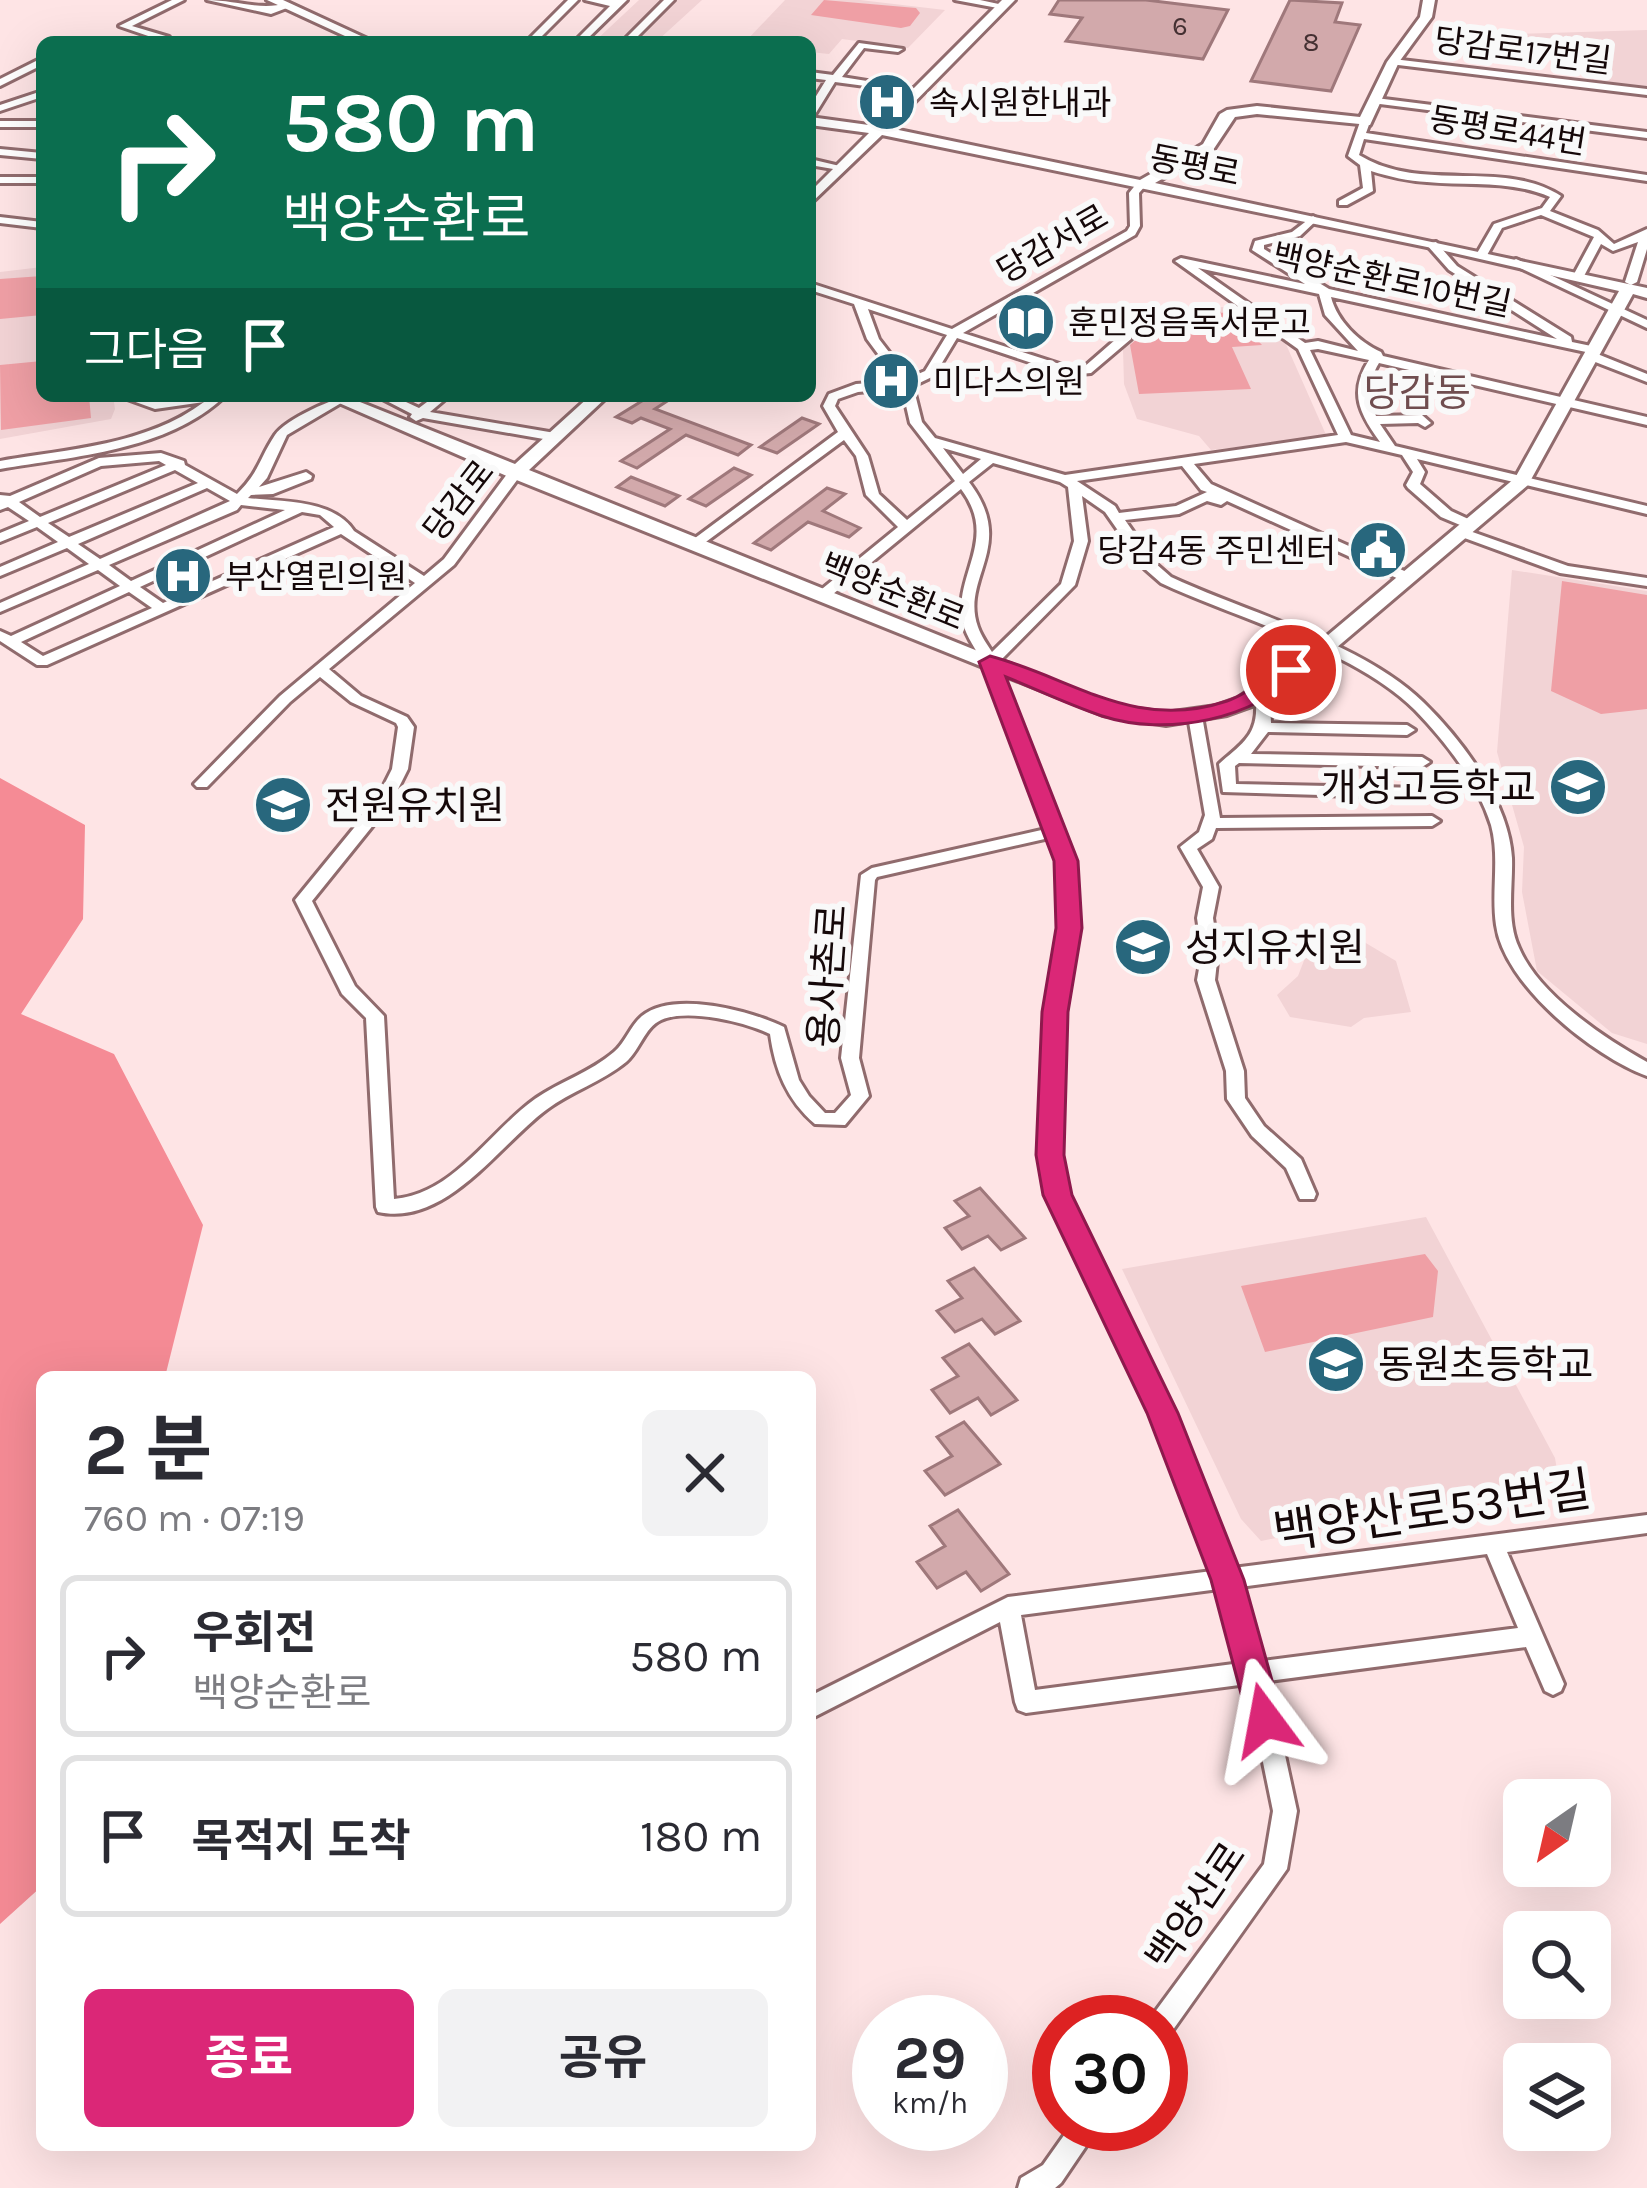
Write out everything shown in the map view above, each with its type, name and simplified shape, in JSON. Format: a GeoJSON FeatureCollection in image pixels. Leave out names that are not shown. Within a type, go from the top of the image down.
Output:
{"type":"FeatureCollection","features":[{"type":"Feature","properties":{"kind":"main road"},"geometry":{"type":"LineString","coordinates":[[1417,0],[1417,24]]}},
{"type":"Feature","properties":{"kind":"main road"},"geometry":{"type":"LineString","coordinates":[[1363,128],[1393,62],[1426,17],[1429,0]]}},
{"type":"Feature","properties":{"kind":"main road"},"geometry":{"type":"LineString","coordinates":[[280,3],[349,36]]}},
{"type":"Feature","properties":{"kind":"main road"},"geometry":{"type":"LineString","coordinates":[[818,181],[878,130],[1006,3]]}},
{"type":"Feature","properties":{"kind":"main road","name":"당감서로"},"geometry":{"type":"LineString","coordinates":[[1141,184],[1208,147],[1232,113],[1257,110],[1363,128]]}},
{"type":"Feature","properties":{"kind":"main road","name":"동평로"},"geometry":{"type":"LineString","coordinates":[[816,118],[1638,287]]}},
{"type":"Feature","properties":{"kind":"main road","name":"백양순환로"},"geometry":{"type":"LineString","coordinates":[[350,402],[1110,711],[1154,718],[1195,716],[1234,707],[1322,650],[1522,481],[1565,402],[1586,350],[1615,309],[1638,287]]}},
{"type":"Feature","properties":{"kind":"main road","name":"당감로"},"geometry":{"type":"LineString","coordinates":[[515,473],[593,402]]}},
{"type":"Feature","properties":{"kind":"street"},"geometry":{"type":"LineString","coordinates":[[156,36],[124,26],[179,0]]}},
{"type":"Feature","properties":{"kind":"street"},"geometry":{"type":"LineString","coordinates":[[212,0],[272,11],[280,3]]}},
{"type":"Feature","properties":{"kind":"street"},"geometry":{"type":"LineString","coordinates":[[537,36],[573,0]]}},
{"type":"Feature","properties":{"kind":"street"},"geometry":{"type":"LineString","coordinates":[[590,0],[619,2]]}},
{"type":"Feature","properties":{"kind":"street"},"geometry":{"type":"LineString","coordinates":[[633,36],[669,0]]}},
{"type":"Feature","properties":{"kind":"street"},"geometry":{"type":"LineString","coordinates":[[960,0],[1006,3]]}},
{"type":"Feature","properties":{"kind":"street"},"geometry":{"type":"LineString","coordinates":[[585,36],[619,2]]}},
{"type":"Feature","properties":{"kind":"street"},"geometry":{"type":"LineString","coordinates":[[816,107],[862,45],[898,49]]}},
{"type":"Feature","properties":{"kind":"street","name":"당감로17번길"},"geometry":{"type":"LineString","coordinates":[[1393,62],[1647,92]]}},
{"type":"Feature","properties":{"kind":"street"},"geometry":{"type":"LineString","coordinates":[[0,83],[36,64]]}},
{"type":"Feature","properties":{"kind":"street"},"geometry":{"type":"LineString","coordinates":[[816,76],[918,90]]}},
{"type":"Feature","properties":{"kind":"street"},"geometry":{"type":"LineString","coordinates":[[0,108],[36,95]]}},
{"type":"Feature","properties":{"kind":"street"},"geometry":{"type":"LineString","coordinates":[[1376,101],[1647,135]]}},
{"type":"Feature","properties":{"kind":"street"},"geometry":{"type":"LineString","coordinates":[[0,124],[36,124]]}},
{"type":"Feature","properties":{"kind":"street"},"geometry":{"type":"LineString","coordinates":[[1363,128],[1353,156],[1365,166],[1417,177],[1542,188],[1557,200],[1541,212],[1498,226],[1482,255]]}},
{"type":"Feature","properties":{"kind":"street","name":"동평로44번"},"geometry":{"type":"LineString","coordinates":[[1363,128],[1434,146],[1647,178]]}},
{"type":"Feature","properties":{"kind":"street"},"geometry":{"type":"LineString","coordinates":[[1417,177],[1434,146]]}},
{"type":"Feature","properties":{"kind":"street"},"geometry":{"type":"LineString","coordinates":[[0,152],[36,155]]}},
{"type":"Feature","properties":{"kind":"street"},"geometry":{"type":"LineString","coordinates":[[816,163],[838,167]]}},
{"type":"Feature","properties":{"kind":"street"},"geometry":{"type":"LineString","coordinates":[[1343,203],[1369,189],[1365,166]]}},
{"type":"Feature","properties":{"kind":"street"},"geometry":{"type":"LineString","coordinates":[[0,180],[36,180]]}},
{"type":"Feature","properties":{"kind":"street","name":"당감서로"},"geometry":{"type":"LineString","coordinates":[[907,384],[929,373],[954,333],[1131,233],[1136,226],[1134,193],[1141,184]]}},
{"type":"Feature","properties":{"kind":"street"},"geometry":{"type":"LineString","coordinates":[[1541,212],[1594,232],[1613,248],[1646,234]]}},
{"type":"Feature","properties":{"kind":"street"},"geometry":{"type":"LineString","coordinates":[[1313,219],[1296,234],[1259,243],[1258,250],[1324,292],[1329,313],[1378,358]]}},
{"type":"Feature","properties":{"kind":"street"},"geometry":{"type":"LineString","coordinates":[[0,220],[36,224]]}},
{"type":"Feature","properties":{"kind":"street"},"geometry":{"type":"LineString","coordinates":[[1638,287],[1646,234]]}},
{"type":"Feature","properties":{"kind":"street"},"geometry":{"type":"LineString","coordinates":[[1573,274],[1598,239]]}},
{"type":"Feature","properties":{"kind":"street"},"geometry":{"type":"LineString","coordinates":[[1432,244],[1453,268],[1586,350],[1647,378]]}},
{"type":"Feature","properties":{"kind":"street","name":"백양순환로10번길"},"geometry":{"type":"LineString","coordinates":[[1303,347],[1254,308],[1181,261],[1586,350]]}},
{"type":"Feature","properties":{"kind":"street"},"geometry":{"type":"LineString","coordinates":[[1516,262],[1647,324]]}},
{"type":"Feature","properties":{"kind":"street"},"geometry":{"type":"LineString","coordinates":[[816,288],[954,333]]}},
{"type":"Feature","properties":{"kind":"street"},"geometry":{"type":"LineString","coordinates":[[859,301],[873,339],[907,384],[916,423],[931,441],[1070,483],[1118,518],[1150,566],[1166,580],[1392,683],[1428,717],[1486,797],[1499,826],[1506,941],[1519,967],[1610,1047],[1647,1070]]}},
{"type":"Feature","properties":{"kind":"street","name":"당감서로"},"geometry":{"type":"LineString","coordinates":[[954,333],[1041,364],[1076,371],[1101,361],[1127,336]]}},
{"type":"Feature","properties":{"kind":"street"},"geometry":{"type":"LineString","coordinates":[[1346,439],[1303,347],[1318,345],[1647,421]]}},
{"type":"Feature","properties":{"kind":"street"},"geometry":{"type":"LineString","coordinates":[[1378,358],[1364,379],[1371,420],[1390,449]]}},
{"type":"Feature","properties":{"kind":"street"},"geometry":{"type":"LineString","coordinates":[[906,527],[873,495],[862,456],[829,406],[833,398],[856,388],[907,384]]}},
{"type":"Feature","properties":{"kind":"street"},"geometry":{"type":"LineString","coordinates":[[145,402],[176,402]]}},
{"type":"Feature","properties":{"kind":"street"},"geometry":{"type":"LineString","coordinates":[[4,501],[97,455],[171,426],[209,402]]}},
{"type":"Feature","properties":{"kind":"street"},"geometry":{"type":"LineString","coordinates":[[244,496],[261,478],[282,433],[331,402]]}},
{"type":"Feature","properties":{"kind":"street"},"geometry":{"type":"LineString","coordinates":[[396,402],[421,414],[555,437]]}},
{"type":"Feature","properties":{"kind":"street"},"geometry":{"type":"LineString","coordinates":[[402,427],[436,402]]}},
{"type":"Feature","properties":{"kind":"street"},"geometry":{"type":"LineString","coordinates":[[1371,420],[1422,419],[1425,423]]}},
{"type":"Feature","properties":{"kind":"street"},"geometry":{"type":"LineString","coordinates":[[694,544],[845,433]]}},
{"type":"Feature","properties":{"kind":"street"},"geometry":{"type":"LineString","coordinates":[[1070,483],[1346,439],[1647,510]]}},
{"type":"Feature","properties":{"kind":"street","name":"백양산로"},"geometry":{"type":"LineString","coordinates":[[931,441],[974,496],[985,538],[968,618],[990,662],[1066,861],[1070,906],[1055,1012],[1050,1155],[1058,1195],[1162,1413],[1227,1580],[1256,1674],[1285,1811],[1275,1869],[1183,1995]]}},
{"type":"Feature","properties":{"kind":"street"},"geometry":{"type":"LineString","coordinates":[[1407,453],[1419,472],[1413,484],[1468,529],[1565,570],[1647,582]]}},
{"type":"Feature","properties":{"kind":"street"},"geometry":{"type":"LineString","coordinates":[[0,464],[97,455],[153,457],[179,464],[208,483],[244,496],[324,512],[425,584]]}},
{"type":"Feature","properties":{"kind":"street"},"geometry":{"type":"LineString","coordinates":[[822,596],[991,458]]}},
{"type":"Feature","properties":{"kind":"street"},"geometry":{"type":"LineString","coordinates":[[1186,462],[1206,487],[1406,577]]}},
{"type":"Feature","properties":{"kind":"street"},"geometry":{"type":"LineString","coordinates":[[0,538],[179,464]]}},
{"type":"Feature","properties":{"kind":"street","name":"당감로"},"geometry":{"type":"LineString","coordinates":[[202,784],[285,698],[449,562],[515,473]]}},
{"type":"Feature","properties":{"kind":"street"},"geometry":{"type":"LineString","coordinates":[[0,608],[244,496],[306,476]]}},
{"type":"Feature","properties":{"kind":"street"},"geometry":{"type":"LineString","coordinates":[[0,572],[208,483]]}},
{"type":"Feature","properties":{"kind":"street"},"geometry":{"type":"LineString","coordinates":[[990,662],[1068,585],[1081,541],[1070,483]]}},
{"type":"Feature","properties":{"kind":"street"},"geometry":{"type":"LineString","coordinates":[[1118,518],[1180,510],[1206,496],[1276,526]]}},
{"type":"Feature","properties":{"kind":"street"},"geometry":{"type":"LineString","coordinates":[[4,501],[103,564],[161,608]]}},
{"type":"Feature","properties":{"kind":"street"},"geometry":{"type":"LineString","coordinates":[[5,639],[134,586],[297,510]]}},
{"type":"Feature","properties":{"kind":"street"},"geometry":{"type":"LineString","coordinates":[[5,639],[42,662],[345,527]]}},
{"type":"Feature","properties":{"kind":"street","name":"용사촌로"},"geometry":{"type":"LineString","coordinates":[[321,670],[356,699],[402,720],[406,728],[400,769],[383,803],[303,901],[349,990],[375,1016],[385,1208],[424,1203],[544,1102],[619,1057],[632,1036],[655,1016],[680,1010],[764,1023],[778,1031],[789,1078],[800,1099],[821,1119],[839,1120],[860,1096],[850,1058],[867,879],[872,873],[1055,832]]}},
{"type":"Feature","properties":{"kind":"street"},"geometry":{"type":"LineString","coordinates":[[1254,695],[1263,703],[1262,727],[1251,748],[1224,770],[1228,789],[1424,793]]}},
{"type":"Feature","properties":{"kind":"street"},"geometry":{"type":"LineString","coordinates":[[1195,716],[1213,815],[1206,835],[1188,847],[1211,887],[1204,918],[1210,952],[1206,980],[1235,1070],[1236,1099],[1258,1131],[1294,1164],[1307,1194]]}},
{"type":"Feature","properties":{"kind":"street"},"geometry":{"type":"LineString","coordinates":[[1262,727],[1407,730]]}},
{"type":"Feature","properties":{"kind":"street"},"geometry":{"type":"LineString","coordinates":[[1237,758],[1422,762]]}},
{"type":"Feature","properties":{"kind":"street"},"geometry":{"type":"LineString","coordinates":[[1210,823],[1432,821]]}},
{"type":"Feature","properties":{"kind":"street","name":"백양산로53번길"},"geometry":{"type":"LineString","coordinates":[[1008,1606],[1647,1524]]}},
{"type":"Feature","properties":{"kind":"street"},"geometry":{"type":"LineString","coordinates":[[1493,1544],[1552,1684]]}},
{"type":"Feature","properties":{"kind":"street"},"geometry":{"type":"LineString","coordinates":[[816,1705],[1008,1606],[1026,1702],[1532,1636]]}},
{"type":"Feature","properties":{"kind":"street"},"geometry":{"type":"LineString","coordinates":[[1031,2188],[1052,2174],[1069,2151]]}},
{"type":"Feature","properties":{"kind":"shaded area"},"geometry":{"type":"Polygon","coordinates":[[[639,0],[702,0],[663,36],[600,36],[639,0]]]}},
{"type":"Feature","properties":{"kind":"shaded area"},"geometry":{"type":"Polygon","coordinates":[[[785,0],[860,0],[945,10],[908,48],[842,39],[829,54],[816,53],[816,36],[751,36],[785,0]]]}},
{"type":"Feature","properties":{"kind":"shaded area"},"geometry":{"type":"Polygon","coordinates":[[[824,0],[916,8],[920,13],[910,26],[901,28],[811,15],[824,0]]]}},
{"type":"Feature","properties":{"kind":"shaded area"},"geometry":{"type":"Polygon","coordinates":[[[1647,30],[1647,89],[1593,83],[1587,61],[1544,52],[1514,34],[1647,30]]]}},
{"type":"Feature","properties":{"kind":"shaded area"},"geometry":{"type":"Polygon","coordinates":[[[36,268],[36,402],[114,402],[111,419],[0,439],[0,272],[36,268]]]}},
{"type":"Feature","properties":{"kind":"shaded area"},"geometry":{"type":"Polygon","coordinates":[[[36,276],[36,316],[0,319],[0,279],[36,276]]]}},
{"type":"Feature","properties":{"kind":"shaded area"},"geometry":{"type":"Polygon","coordinates":[[[1237,306],[1285,342],[1327,437],[1211,450],[1199,436],[1137,419],[1124,384],[1122,315],[1237,306]]]}},
{"type":"Feature","properties":{"kind":"shaded area"},"geometry":{"type":"Polygon","coordinates":[[[1231,312],[1262,345],[1232,347],[1251,389],[1139,394],[1130,345],[1138,338],[1131,320],[1231,312]]]}},
{"type":"Feature","properties":{"kind":"shaded area"},"geometry":{"type":"Polygon","coordinates":[[[36,362],[36,402],[90,402],[91,418],[1,430],[0,365],[36,362]]]}},
{"type":"Feature","properties":{"kind":"shaded area","name":"개성고등학교"},"geometry":{"type":"Polygon","coordinates":[[[1512,570],[1647,591],[1647,1044],[1612,1033],[1537,971],[1522,892],[1524,847],[1497,752],[1512,570]]]}},
{"type":"Feature","properties":{"kind":"shaded area"},"geometry":{"type":"Polygon","coordinates":[[[1562,581],[1647,595],[1647,709],[1601,714],[1551,691],[1562,581]]]}},
{"type":"Feature","properties":{"kind":"shaded area"},"geometry":{"type":"Polygon","coordinates":[[[0,778],[85,825],[83,919],[21,1014],[114,1054],[203,1225],[166,1371],[36,1371],[36,1891],[0,1924],[0,778]]]}},
{"type":"Feature","properties":{"kind":"shaded area"},"geometry":{"type":"Polygon","coordinates":[[[1349,933],[1396,961],[1411,1012],[1364,1018],[1351,1027],[1290,1017],[1277,995],[1298,976],[1310,945],[1349,933]]]}},
{"type":"Feature","properties":{"kind":"shaded area","name":"동원초등학교"},"geometry":{"type":"Polygon","coordinates":[[[1426,1217],[1555,1458],[1557,1470],[1467,1500],[1261,1541],[1241,1519],[1122,1269],[1426,1217]]]}},
{"type":"Feature","properties":{"kind":"shaded area"},"geometry":{"type":"Polygon","coordinates":[[[1425,1254],[1438,1271],[1433,1317],[1265,1352],[1241,1286],[1425,1254]]]}},
{"type":"Feature","properties":{"kind":"building"},"geometry":{"type":"Polygon","coordinates":[[[1059,0],[1146,0],[1228,10],[1203,59],[1066,41],[1082,18],[1050,14],[1059,0]]]}},
{"type":"Feature","properties":{"kind":"building"},"geometry":{"type":"Polygon","coordinates":[[[1290,0],[1342,3],[1335,22],[1360,25],[1331,91],[1251,81],[1290,0]]]}},
{"type":"Feature","properties":{"kind":"building"},"geometry":{"type":"Polygon","coordinates":[[[640,402],[666,402],[655,409],[751,445],[738,455],[686,435],[637,468],[621,461],[670,429],[641,418],[632,423],[616,417],[640,402]]]}},
{"type":"Feature","properties":{"kind":"building"},"geometry":{"type":"Polygon","coordinates":[[[802,418],[819,424],[777,453],[760,447],[802,418]]]}},
{"type":"Feature","properties":{"kind":"building"},"geometry":{"type":"Polygon","coordinates":[[[734,468],[751,475],[706,506],[689,499],[734,468]]]}},
{"type":"Feature","properties":{"kind":"building"},"geometry":{"type":"Polygon","coordinates":[[[631,477],[679,496],[665,506],[617,487],[631,477]]]}},
{"type":"Feature","properties":{"kind":"building"},"geometry":{"type":"Polygon","coordinates":[[[827,488],[845,494],[823,511],[860,528],[849,537],[808,522],[771,550],[754,543],[827,488]]]}},
{"type":"Feature","properties":{"kind":"building"},"geometry":{"type":"Polygon","coordinates":[[[980,1188],[1025,1238],[1001,1250],[988,1236],[962,1249],[945,1228],[969,1216],[955,1201],[980,1188]]]}},
{"type":"Feature","properties":{"kind":"building"},"geometry":{"type":"Polygon","coordinates":[[[974,1268],[1020,1321],[995,1334],[982,1319],[955,1332],[937,1311],[962,1298],[948,1281],[974,1268]]]}},
{"type":"Feature","properties":{"kind":"building"},"geometry":{"type":"Polygon","coordinates":[[[969,1344],[1017,1400],[991,1415],[978,1398],[950,1413],[932,1390],[958,1376],[943,1358],[969,1344]]]}},
{"type":"Feature","properties":{"kind":"building"},"geometry":{"type":"Polygon","coordinates":[[[964,1422],[1000,1464],[945,1495],[925,1471],[952,1456],[937,1437],[964,1422]]]}},
{"type":"Feature","properties":{"kind":"building"},"geometry":{"type":"Polygon","coordinates":[[[958,1510],[1009,1574],[981,1591],[966,1572],[937,1588],[917,1562],[945,1546],[930,1526],[958,1510]]]}},
{"type":"Feature","properties":{"kind":"place","name":"속시원한내과"},"geometry":{"type":"Point","coordinates":[887,102]}},
{"type":"Feature","properties":{"kind":"place","name":"훈민정음독서문고"},"geometry":{"type":"Point","coordinates":[1026,322]}},
{"type":"Feature","properties":{"kind":"place","name":"미다스의원"},"geometry":{"type":"Point","coordinates":[891,381]}},
{"type":"Feature","properties":{"kind":"place","name":"당감4동 주민센터"},"geometry":{"type":"Point","coordinates":[1378,550]}},
{"type":"Feature","properties":{"kind":"place","name":"부산열린의원"},"geometry":{"type":"Point","coordinates":[183,576]}},
{"type":"Feature","properties":{"kind":"place","name":"개성고등학교"},"geometry":{"type":"Point","coordinates":[1578,787]}},
{"type":"Feature","properties":{"kind":"place","name":"전원유치원"},"geometry":{"type":"Point","coordinates":[283,805]}},
{"type":"Feature","properties":{"kind":"place","name":"성지유치원"},"geometry":{"type":"Point","coordinates":[1143,947]}},
{"type":"Feature","properties":{"kind":"place","name":"동원초등학교"},"geometry":{"type":"Point","coordinates":[1336,1364]}},
{"type":"Feature","properties":{"kind":"district","name":"당감동"},"geometry":{"type":"Point","coordinates":[1417,392]}},
{"type":"Feature","properties":{"kind":"route"},"geometry":{"type":"LineString","coordinates":[[1265,1720],[1227,1580],[1162,1413],[1058,1195],[1050,1155],[1052,1078],[1055,1012],[1069,928],[1069,879],[990,662],[1110,711],[1154,718],[1195,716],[1234,707],[1291,670]]}}]}
